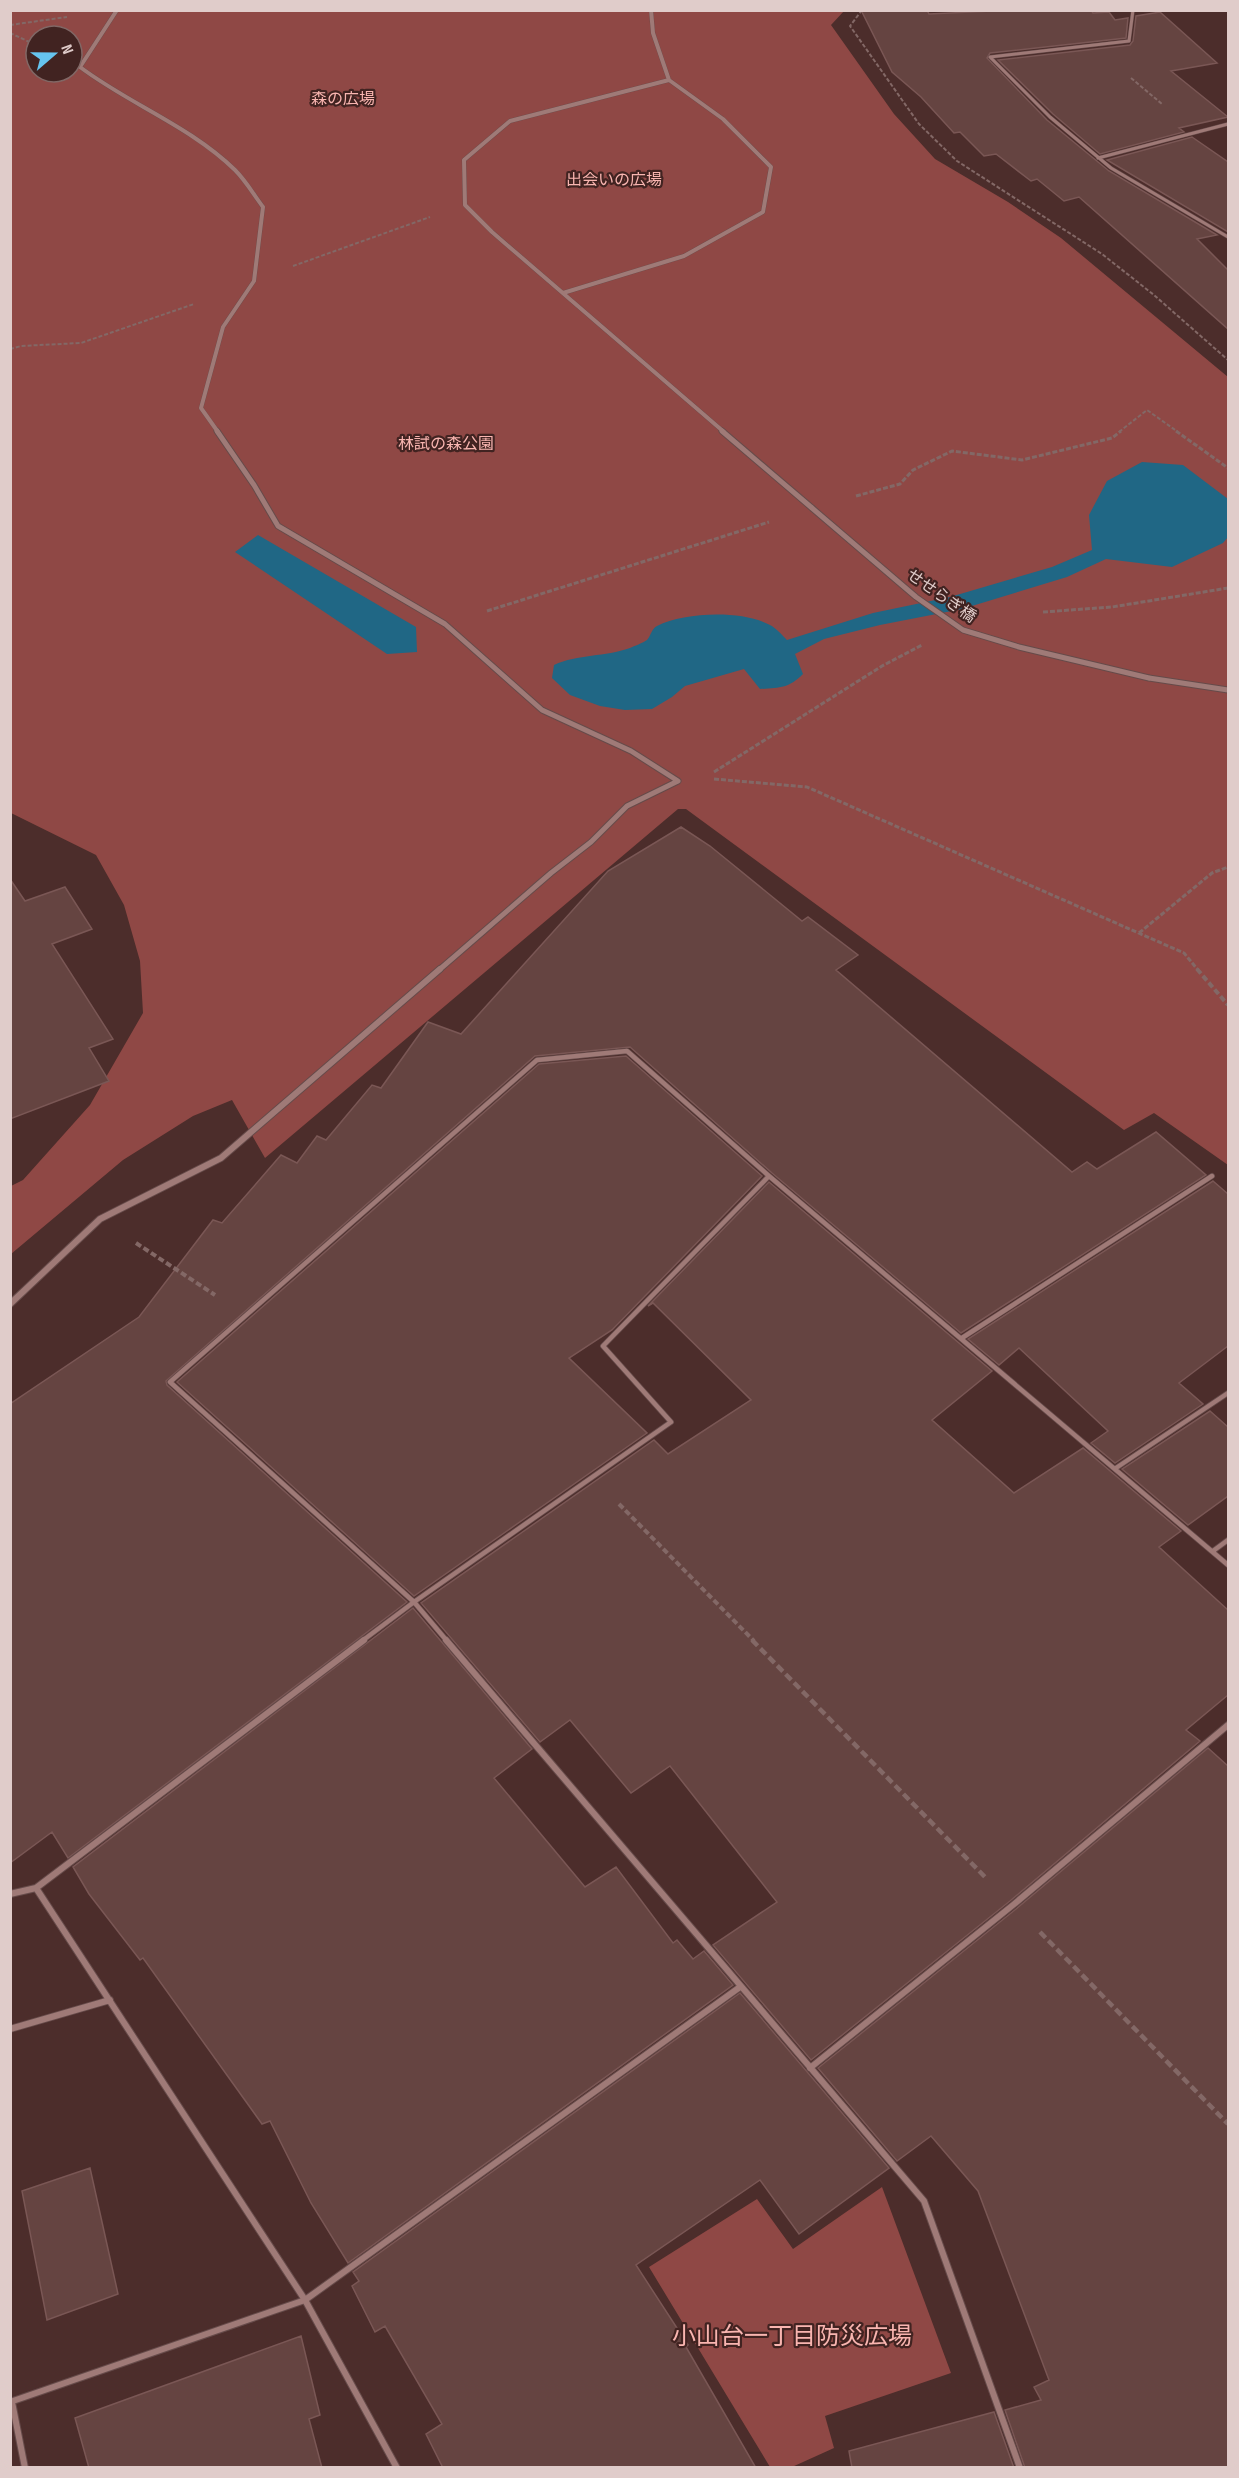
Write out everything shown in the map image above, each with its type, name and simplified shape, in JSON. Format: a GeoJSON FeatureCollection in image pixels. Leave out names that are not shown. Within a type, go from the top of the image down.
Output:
{"type":"FeatureCollection","features":[{"type":"Feature","properties":{"kind":"street"},"geometry":{"type":"LineString","coordinates":[[10,1304],[100,1219],[221,1158],[542,880],[591,842],[627,806],[678,781],[631,751],[542,710],[445,624],[278,526],[254,485],[201,408],[223,327],[254,280],[263,207],[236,170],[189,134],[115,93],[80,67],[117,10]]}},
{"type":"Feature","properties":{"kind":"street"},"geometry":{"type":"LineString","coordinates":[[563,293],[684,256],[763,212],[771,167],[723,119],[669,80],[653,33],[651,10]]}},
{"type":"Feature","properties":{"kind":"street"},"geometry":{"type":"LineString","coordinates":[[465,205],[464,160],[510,121],[669,80]]}},
{"type":"Feature","properties":{"kind":"street","name":"せせらぎ橋"},"geometry":{"type":"LineString","coordinates":[[465,205],[492,232],[672,390],[916,597],[963,630],[1019,647],[1149,678],[1228,690]]}},
{"type":"Feature","properties":{"kind":"lane"},"geometry":{"type":"LineString","coordinates":[[1133,10],[1129,41],[990,57],[1050,117],[1111,168],[1228,237]]}},
{"type":"Feature","properties":{"kind":"lane"},"geometry":{"type":"LineString","coordinates":[[1098,158],[1228,124]]}},
{"type":"Feature","properties":{"kind":"lane"},"geometry":{"type":"LineString","coordinates":[[1020,2468],[924,2201],[414,1602],[170,1382],[537,1060],[627,1051],[769,1176],[1228,1565]]}},
{"type":"Feature","properties":{"kind":"lane"},"geometry":{"type":"LineString","coordinates":[[10,1894],[36,1888],[414,1602],[671,1422],[603,1346],[769,1176]]}},
{"type":"Feature","properties":{"kind":"lane"},"geometry":{"type":"LineString","coordinates":[[962,1338],[1212,1176]]}},
{"type":"Feature","properties":{"kind":"lane"},"geometry":{"type":"LineString","coordinates":[[1116,1468],[1228,1393]]}},
{"type":"Feature","properties":{"kind":"lane"},"geometry":{"type":"LineString","coordinates":[[1213,1551],[1228,1540]]}},
{"type":"Feature","properties":{"kind":"lane"},"geometry":{"type":"LineString","coordinates":[[810,2068],[1013,1905],[1228,1725]]}},
{"type":"Feature","properties":{"kind":"lane"},"geometry":{"type":"LineString","coordinates":[[36,1888],[304,2300],[397,2468]]}},
{"type":"Feature","properties":{"kind":"lane"},"geometry":{"type":"LineString","coordinates":[[25,2468],[11,2402],[304,2300],[741,1987]]}},
{"type":"Feature","properties":{"kind":"lane"},"geometry":{"type":"LineString","coordinates":[[10,2029],[110,2000]]}},
{"type":"Feature","properties":{"kind":"path"},"geometry":{"type":"LineString","coordinates":[[862,10],[850,26],[919,124],[957,161],[1102,254],[1154,295],[1228,360]]}},
{"type":"Feature","properties":{"kind":"path"},"geometry":{"type":"LineString","coordinates":[[10,25],[69,17]]}},
{"type":"Feature","properties":{"kind":"path"},"geometry":{"type":"LineString","coordinates":[[10,33],[24,39]]}},
{"type":"Feature","properties":{"kind":"path"},"geometry":{"type":"LineString","coordinates":[[254,280],[465,205]]}},
{"type":"Feature","properties":{"kind":"path"},"geometry":{"type":"LineString","coordinates":[[10,349],[21,346],[81,343],[195,303]]}},
{"type":"Feature","properties":{"kind":"path"},"geometry":{"type":"LineString","coordinates":[[445,624],[812,508],[900,484],[913,470],[952,451],[1022,460],[1112,438],[1147,410],[1228,468]]}},
{"type":"Feature","properties":{"kind":"path"},"geometry":{"type":"LineString","coordinates":[[705,778],[807,787],[1184,953],[1228,1005]]}},
{"type":"Feature","properties":{"kind":"path"},"geometry":{"type":"LineString","coordinates":[[1139,933],[1212,873],[1228,867]]}},
{"type":"Feature","properties":{"kind":"path"},"geometry":{"type":"LineString","coordinates":[[100,1219],[246,1315]]}},
{"type":"Feature","properties":{"kind":"path"},"geometry":{"type":"LineString","coordinates":[[592,1477],[1228,2124]]}},
{"type":"Feature","properties":{"kind":"green space","name":"林試の森公園"},"geometry":{"type":"Polygon","coordinates":[[[11,11],[844,11],[831,25],[894,114],[935,159],[1008,202],[1061,238],[1228,377],[1228,1165],[1154,1113],[1124,1130],[686,809],[678,809],[265,1158],[232,1100],[193,1116],[123,1160],[11,1254],[11,1186],[23,1180],[90,1105],[143,1013],[140,961],[124,905],[96,855],[11,813],[11,11]]]}},
{"type":"Feature","properties":{"kind":"green space","name":"小山台一丁目防災広場"},"geometry":{"type":"Polygon","coordinates":[[[882,2187],[951,2373],[825,2416],[834,2448],[792,2467],[770,2467],[649,2267],[757,2199],[793,2249],[882,2187]]]}},
{"type":"Feature","properties":{"kind":"water"},"geometry":{"type":"Polygon","coordinates":[[[1142,462],[1183,465],[1228,499],[1228,537],[1223,543],[1172,567],[1106,559],[1067,577],[962,609],[824,639],[795,654],[803,674],[789,685],[779,688],[760,689],[744,669],[685,686],[652,709],[625,710],[600,706],[570,695],[552,678],[554,665],[563,661],[630,648],[647,640],[653,629],[669,621],[714,615],[744,617],[770,625],[787,640],[873,613],[950,597],[1052,567],[1092,550],[1089,515],[1107,481],[1142,462]]]}},
{"type":"Feature","properties":{"kind":"water"},"geometry":{"type":"Polygon","coordinates":[[[258,535],[416,627],[417,652],[387,654],[235,552],[258,535]]]}},
{"type":"Feature","properties":{"kind":"building"},"geometry":{"type":"Polygon","coordinates":[[[861,10],[927,10],[929,14],[1013,10],[1091,10],[1093,13],[1109,12],[1115,20],[1128,18],[1126,38],[990,53],[987,58],[1047,120],[1109,171],[1217,235],[1197,239],[1228,270],[1228,329],[1079,197],[1064,201],[1037,179],[1031,181],[996,154],[984,156],[960,132],[954,133],[921,97],[892,72],[861,10]]]}},
{"type":"Feature","properties":{"kind":"building"},"geometry":{"type":"Polygon","coordinates":[[[1160,12],[1217,63],[1171,71],[1228,117],[1179,128],[1184,132],[1100,154],[1053,114],[998,60],[1130,45],[1133,41],[1136,16],[1160,12]]]}},
{"type":"Feature","properties":{"kind":"building"},"geometry":{"type":"Polygon","coordinates":[[[1192,137],[1228,162],[1228,232],[1107,160],[1192,137]]]}},
{"type":"Feature","properties":{"kind":"building"},"geometry":{"type":"Polygon","coordinates":[[[681,827],[710,846],[802,921],[808,917],[858,955],[836,970],[1072,1172],[1087,1162],[1097,1169],[1156,1132],[1206,1175],[961,1333],[772,1173],[630,1047],[535,1056],[166,1381],[167,1385],[407,1602],[68,1858],[52,1832],[10,1863],[10,1404],[139,1317],[213,1220],[222,1223],[281,1155],[297,1163],[317,1136],[326,1140],[372,1085],[381,1088],[428,1022],[461,1034],[608,871],[681,827]]]}},
{"type":"Feature","properties":{"kind":"building"},"geometry":{"type":"Polygon","coordinates":[[[10,879],[25,901],[65,887],[92,929],[52,944],[113,1039],[89,1048],[109,1081],[10,1119],[10,879]]]}},
{"type":"Feature","properties":{"kind":"building"},"geometry":{"type":"Polygon","coordinates":[[[626,1056],[762,1176],[612,1330],[569,1358],[647,1433],[414,1596],[177,1382],[539,1064],[626,1056]]]}},
{"type":"Feature","properties":{"kind":"building"},"geometry":{"type":"Polygon","coordinates":[[[1213,1181],[1228,1194],[1228,1346],[1179,1383],[1203,1404],[1115,1463],[1091,1443],[1108,1431],[1019,1348],[999,1365],[968,1339],[1213,1181]]]}},
{"type":"Feature","properties":{"kind":"building"},"geometry":{"type":"Polygon","coordinates":[[[769,1182],[992,1371],[932,1420],[1014,1493],[1083,1448],[1181,1531],[1159,1547],[1228,1610],[1228,1695],[1186,1730],[1200,1741],[1010,1901],[811,2060],[713,1945],[777,1902],[670,1766],[631,1793],[570,1720],[540,1742],[421,1603],[654,1440],[668,1454],[751,1400],[653,1303],[648,1306],[769,1182]]]}},
{"type":"Feature","properties":{"kind":"building"},"geometry":{"type":"Polygon","coordinates":[[[1210,1411],[1228,1427],[1228,1496],[1188,1525],[1122,1469],[1210,1411]]]}},
{"type":"Feature","properties":{"kind":"building"},"geometry":{"type":"Polygon","coordinates":[[[413,1608],[532,1749],[494,1778],[585,1887],[616,1867],[673,1943],[677,1940],[693,1959],[704,1951],[733,1985],[348,2263],[311,2203],[270,2121],[262,2124],[143,1958],[140,1960],[89,1894],[73,1867],[413,1608]]]}},
{"type":"Feature","properties":{"kind":"building"},"geometry":{"type":"Polygon","coordinates":[[[1208,1748],[1228,1766],[1228,2468],[1025,2468],[1005,2410],[1041,2400],[1034,2387],[1049,2380],[978,2191],[931,2136],[897,2161],[818,2068],[1016,1909],[1208,1748]]]}},
{"type":"Feature","properties":{"kind":"building"},"geometry":{"type":"Polygon","coordinates":[[[740,1993],[889,2168],[799,2234],[760,2180],[636,2265],[688,2345],[686,2347],[756,2468],[443,2468],[426,2434],[442,2424],[385,2326],[375,2332],[352,2286],[359,2281],[353,2272],[740,1993]]]}},
{"type":"Feature","properties":{"kind":"building"},"geometry":{"type":"Polygon","coordinates":[[[90,2168],[118,2294],[47,2320],[22,2191],[90,2168]]]}},
{"type":"Feature","properties":{"kind":"building"},"geometry":{"type":"Polygon","coordinates":[[[301,2336],[320,2415],[309,2419],[322,2468],[89,2468],[75,2418],[301,2336]]]}},
{"type":"Feature","properties":{"kind":"building"},"geometry":{"type":"Polygon","coordinates":[[[994,2412],[1014,2468],[852,2468],[849,2451],[994,2412]]]}},
{"type":"Feature","properties":{"kind":"park label","name":"森の広場"},"geometry":{"type":"Point","coordinates":[343,98]}},
{"type":"Feature","properties":{"kind":"park label","name":"出会いの広場"},"geometry":{"type":"Point","coordinates":[614,179]}}]}
